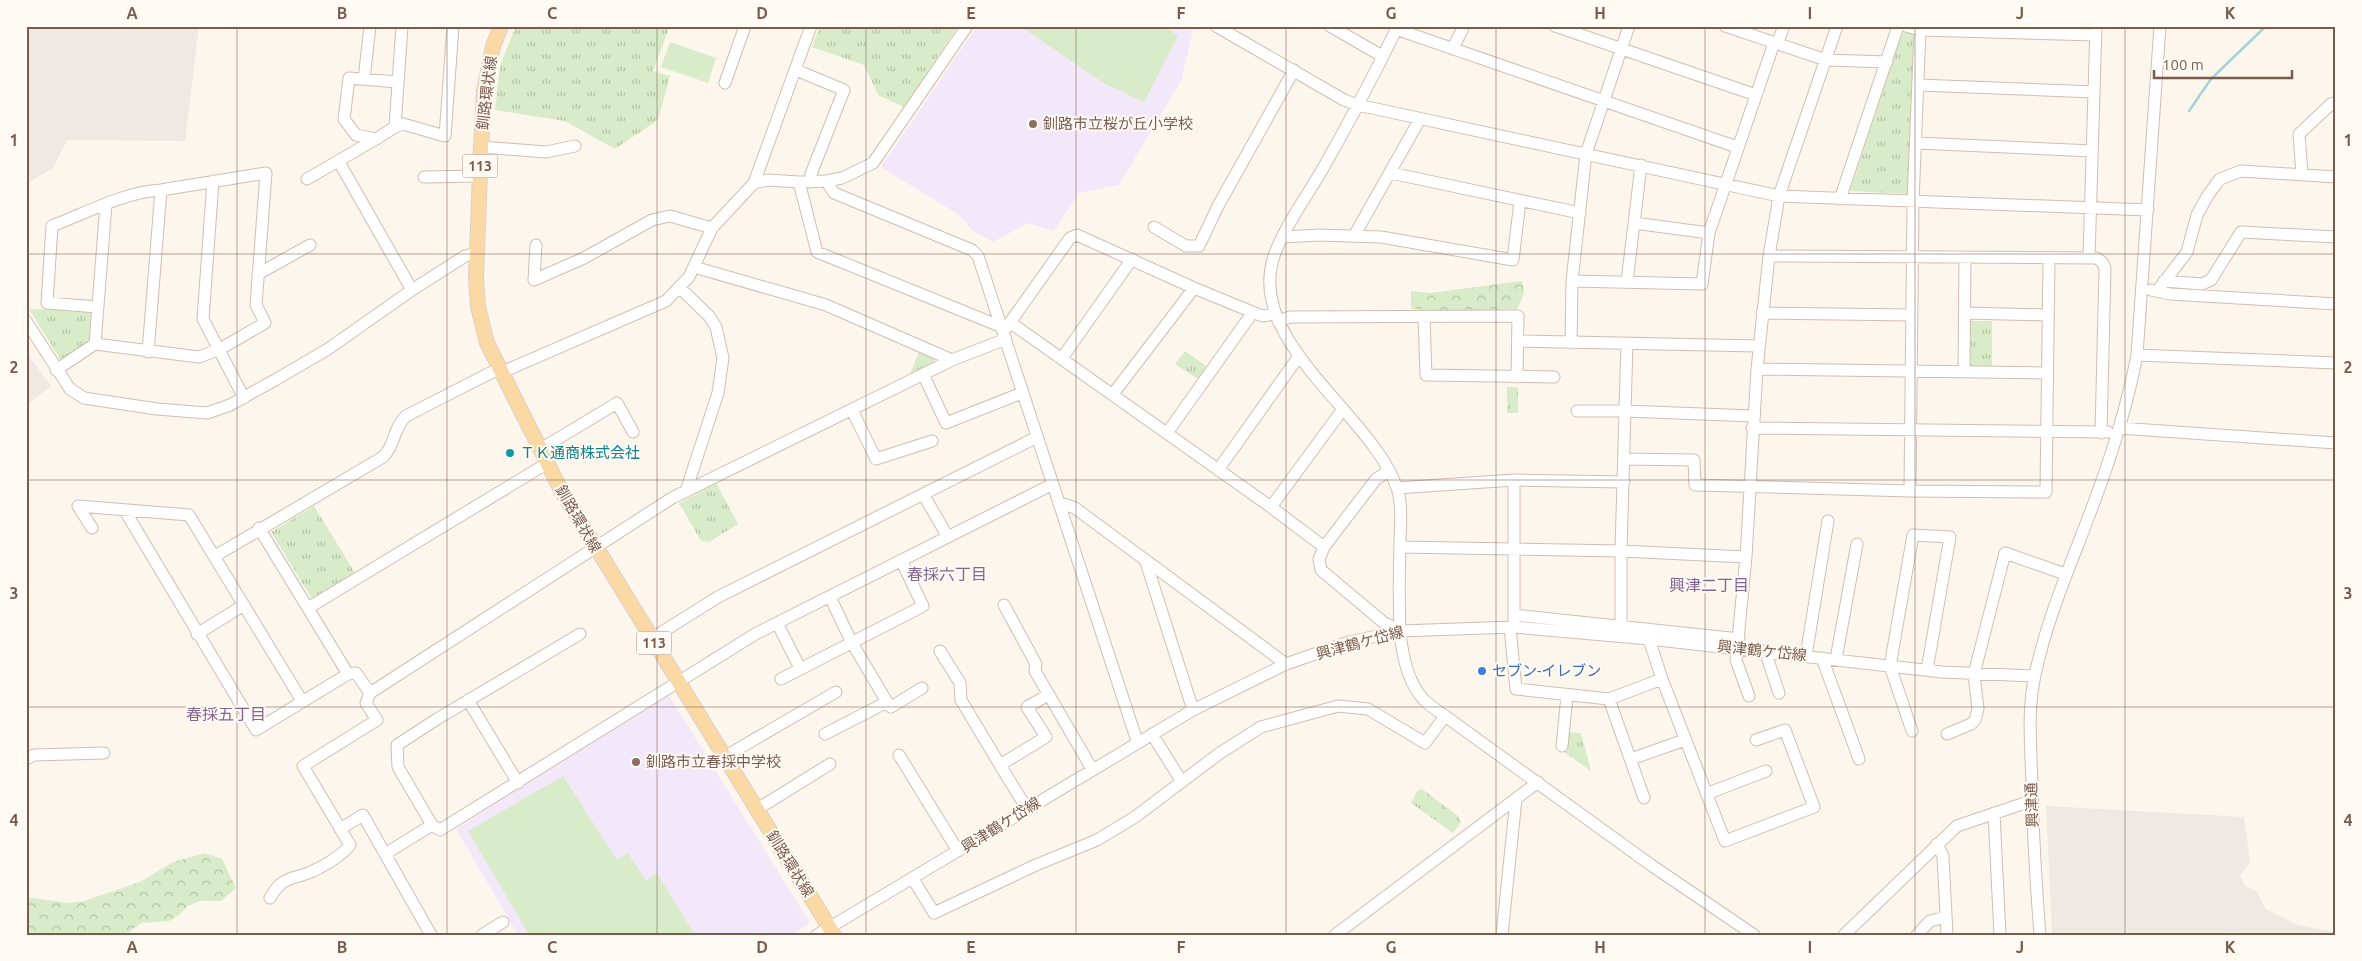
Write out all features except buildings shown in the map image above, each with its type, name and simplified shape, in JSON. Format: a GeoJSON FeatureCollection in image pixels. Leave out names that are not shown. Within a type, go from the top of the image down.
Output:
{"type":"FeatureCollection","features":[{"type":"Feature","properties":{"kind":"main road","name":"釧路環状線"},"geometry":{"type":"LineString","coordinates":[[501,26],[493,46],[484,91],[481,147],[476,278],[478,307],[487,344],[546,464],[594,547],[832,931]]}},
{"type":"Feature","properties":{"kind":"street"},"geometry":{"type":"LineString","coordinates":[[364,79],[370,26]]}},
{"type":"Feature","properties":{"kind":"street"},"geometry":{"type":"LineString","coordinates":[[395,128],[402,26]]}},
{"type":"Feature","properties":{"kind":"street"},"geometry":{"type":"LineString","coordinates":[[307,179],[403,124],[445,136],[453,26]]}},
{"type":"Feature","properties":{"kind":"street"},"geometry":{"type":"LineString","coordinates":[[725,83],[745,26]]}},
{"type":"Feature","properties":{"kind":"street"},"geometry":{"type":"LineString","coordinates":[[214,556],[383,457],[390,451],[398,424],[406,416],[499,371],[666,301],[680,288],[694,268],[712,228],[754,183],[811,26]]}},
{"type":"Feature","properties":{"kind":"street"},"geometry":{"type":"LineString","coordinates":[[754,183],[768,180],[826,181],[842,178],[873,163],[967,26]]}},
{"type":"Feature","properties":{"kind":"street"},"geometry":{"type":"LineString","coordinates":[[1330,26],[1382,56]]}},
{"type":"Feature","properties":{"kind":"street"},"geometry":{"type":"LineString","coordinates":[[1453,48],[1464,26]]}},
{"type":"Feature","properties":{"kind":"street"},"geometry":{"type":"LineString","coordinates":[[1555,26],[1756,95]]}},
{"type":"Feature","properties":{"kind":"street"},"geometry":{"type":"LineString","coordinates":[[1571,342],[1572,281],[1586,154],[1620,48],[1629,26]]}},
{"type":"Feature","properties":{"kind":"street"},"geometry":{"type":"LineString","coordinates":[[1572,281],[1702,284],[1709,232],[1724,184],[1775,43],[1784,26]]}},
{"type":"Feature","properties":{"kind":"street"},"geometry":{"type":"LineString","coordinates":[[1749,696],[1736,660],[1746,557],[1756,369],[1769,256],[1779,196],[1837,26]]}},
{"type":"Feature","properties":{"kind":"street"},"geometry":{"type":"LineString","coordinates":[[1840,199],[1898,26]]}},
{"type":"Feature","properties":{"kind":"street"},"geometry":{"type":"LineString","coordinates":[[1906,26],[1920,30],[2096,30],[2089,258]]}},
{"type":"Feature","properties":{"kind":"street","name":"興津通"},"geometry":{"type":"LineString","coordinates":[[2040,935],[2031,801],[2029,715],[2034,676],[2050,613],[2087,521],[2129,396],[2137,355],[2160,26]]}},
{"type":"Feature","properties":{"kind":"street"},"geometry":{"type":"LineString","coordinates":[[1731,27],[1826,60],[1887,62]]}},
{"type":"Feature","properties":{"kind":"street"},"geometry":{"type":"LineString","coordinates":[[1221,28],[1344,100],[1358,105],[1779,196],[2148,210]]}},
{"type":"Feature","properties":{"kind":"street"},"geometry":{"type":"LineString","coordinates":[[1737,147],[1397,28],[1358,105],[1284,236],[1273,259],[1270,290],[1276,318],[1299,356],[1343,409],[1389,471],[1397,488],[1401,509],[1400,631],[1403,652],[1413,686],[1424,700],[1445,716],[1651,865],[1754,935]]}},
{"type":"Feature","properties":{"kind":"street"},"geometry":{"type":"LineString","coordinates":[[1910,491],[1913,202],[1920,30]]}},
{"type":"Feature","properties":{"kind":"street"},"geometry":{"type":"LineString","coordinates":[[796,70],[844,90],[811,174],[811,182]]}},
{"type":"Feature","properties":{"kind":"street"},"geometry":{"type":"LineString","coordinates":[[1154,227],[1186,246],[1199,246],[1218,206],[1294,70]]}},
{"type":"Feature","properties":{"kind":"street"},"geometry":{"type":"LineString","coordinates":[[376,139],[356,135],[344,119],[349,78],[398,82]]}},
{"type":"Feature","properties":{"kind":"street"},"geometry":{"type":"LineString","coordinates":[[1918,85],[2094,92]]}},
{"type":"Feature","properties":{"kind":"street"},"geometry":{"type":"LineString","coordinates":[[2302,174],[2299,134],[2331,104],[2336,102]]}},
{"type":"Feature","properties":{"kind":"street"},"geometry":{"type":"LineString","coordinates":[[1354,236],[1420,119]]}},
{"type":"Feature","properties":{"kind":"street"},"geometry":{"type":"LineString","coordinates":[[1916,143],[2092,151]]}},
{"type":"Feature","properties":{"kind":"street"},"geometry":{"type":"LineString","coordinates":[[481,147],[546,152],[575,146]]}},
{"type":"Feature","properties":{"kind":"street"},"geometry":{"type":"LineString","coordinates":[[339,162],[412,290]]}},
{"type":"Feature","properties":{"kind":"street"},"geometry":{"type":"LineString","coordinates":[[1627,282],[1640,165]]}},
{"type":"Feature","properties":{"kind":"street"},"geometry":{"type":"LineString","coordinates":[[1391,172],[1580,213]]}},
{"type":"Feature","properties":{"kind":"street"},"geometry":{"type":"LineString","coordinates":[[2161,286],[2186,252],[2197,215],[2220,179],[2241,172],[2336,177]]}},
{"type":"Feature","properties":{"kind":"street"},"geometry":{"type":"LineString","coordinates":[[56,370],[95,344],[199,357],[220,349],[265,323],[256,305],[266,173],[144,191],[52,226],[47,303],[98,308]]}},
{"type":"Feature","properties":{"kind":"street"},"geometry":{"type":"LineString","coordinates":[[424,177],[480,176]]}},
{"type":"Feature","properties":{"kind":"street"},"geometry":{"type":"LineString","coordinates":[[213,181],[203,319],[244,398]]}},
{"type":"Feature","properties":{"kind":"street"},"geometry":{"type":"LineString","coordinates":[[826,181],[834,193],[972,250],[978,256],[1006,330],[1022,393],[1060,503],[1137,741]]}},
{"type":"Feature","properties":{"kind":"street"},"geometry":{"type":"LineString","coordinates":[[799,182],[817,252],[1006,330],[1062,358],[1324,547]]}},
{"type":"Feature","properties":{"kind":"street"},"geometry":{"type":"LineString","coordinates":[[148,352],[161,190]]}},
{"type":"Feature","properties":{"kind":"street"},"geometry":{"type":"LineString","coordinates":[[1284,236],[1381,237],[1513,260],[1520,201]]}},
{"type":"Feature","properties":{"kind":"street"},"geometry":{"type":"LineString","coordinates":[[95,344],[106,204]]}},
{"type":"Feature","properties":{"kind":"street"},"geometry":{"type":"LineString","coordinates":[[536,245],[534,280],[584,258],[652,220],[670,216],[712,228]]}},
{"type":"Feature","properties":{"kind":"street"},"geometry":{"type":"LineString","coordinates":[[1634,223],[1709,232]]}},
{"type":"Feature","properties":{"kind":"street"},"geometry":{"type":"LineString","coordinates":[[2143,289],[2202,284],[2211,280],[2241,232],[2336,237]]}},
{"type":"Feature","properties":{"kind":"street"},"geometry":{"type":"LineString","coordinates":[[270,898],[283,881],[292,876],[311,872],[343,853],[350,845],[302,766],[377,720],[366,702],[370,693],[587,554],[594,547],[686,491],[952,360],[1006,330],[1070,238],[1077,235],[1194,288],[1262,316],[1276,318],[1424,318],[1518,316],[1516,376]]}},
{"type":"Feature","properties":{"kind":"street"},"geometry":{"type":"LineString","coordinates":[[258,274],[310,245]]}},
{"type":"Feature","properties":{"kind":"street"},"geometry":{"type":"LineString","coordinates":[[26,321],[70,390],[84,398],[157,409],[207,413],[244,398],[328,348],[412,290],[466,256],[477,253]]}},
{"type":"Feature","properties":{"kind":"street"},"geometry":{"type":"LineString","coordinates":[[1769,256],[2096,258],[2102,262],[2105,268],[2101,433]]}},
{"type":"Feature","properties":{"kind":"street"},"geometry":{"type":"LineString","coordinates":[[1964,371],[1965,258]]}},
{"type":"Feature","properties":{"kind":"street"},"geometry":{"type":"LineString","coordinates":[[1624,459],[1694,460],[1695,484],[1910,491],[2046,492],[2049,258]]}},
{"type":"Feature","properties":{"kind":"street"},"geometry":{"type":"LineString","coordinates":[[1062,358],[1132,259]]}},
{"type":"Feature","properties":{"kind":"street"},"geometry":{"type":"LineString","coordinates":[[694,268],[826,305],[952,360]]}},
{"type":"Feature","properties":{"kind":"street"},"geometry":{"type":"LineString","coordinates":[[2161,286],[2170,294],[2336,304]]}},
{"type":"Feature","properties":{"kind":"street"},"geometry":{"type":"LineString","coordinates":[[680,288],[712,321],[720,340],[723,358],[718,393],[686,491]]}},
{"type":"Feature","properties":{"kind":"street"},"geometry":{"type":"LineString","coordinates":[[1113,394],[1194,288]]}},
{"type":"Feature","properties":{"kind":"street"},"geometry":{"type":"LineString","coordinates":[[1167,433],[1253,312]]}},
{"type":"Feature","properties":{"kind":"street"},"geometry":{"type":"LineString","coordinates":[[1964,313],[2048,315]]}},
{"type":"Feature","properties":{"kind":"street"},"geometry":{"type":"LineString","coordinates":[[1762,314],[1912,315]]}},
{"type":"Feature","properties":{"kind":"street"},"geometry":{"type":"LineString","coordinates":[[1424,318],[1426,375],[1554,376]]}},
{"type":"Feature","properties":{"kind":"street"},"geometry":{"type":"LineString","coordinates":[[1518,342],[1759,346]]}},
{"type":"Feature","properties":{"kind":"street"},"geometry":{"type":"LineString","coordinates":[[1621,625],[1621,551],[1627,343]]}},
{"type":"Feature","properties":{"kind":"street"},"geometry":{"type":"LineString","coordinates":[[2137,355],[2336,363]]}},
{"type":"Feature","properties":{"kind":"street"},"geometry":{"type":"LineString","coordinates":[[1218,470],[1299,356]]}},
{"type":"Feature","properties":{"kind":"street"},"geometry":{"type":"LineString","coordinates":[[1756,369],[2047,373]]}},
{"type":"Feature","properties":{"kind":"street"},"geometry":{"type":"LineString","coordinates":[[923,374],[946,423],[1022,393]]}},
{"type":"Feature","properties":{"kind":"street"},"geometry":{"type":"LineString","coordinates":[[539,450],[617,403],[633,432]]}},
{"type":"Feature","properties":{"kind":"street"},"geometry":{"type":"LineString","coordinates":[[1271,507],[1343,409]]}},
{"type":"Feature","properties":{"kind":"street"},"geometry":{"type":"LineString","coordinates":[[852,410],[876,459],[932,441]]}},
{"type":"Feature","properties":{"kind":"street"},"geometry":{"type":"LineString","coordinates":[[1577,411],[1753,416]]}},
{"type":"Feature","properties":{"kind":"street"},"geometry":{"type":"LineString","coordinates":[[1752,428],[2101,433],[2118,430],[2336,443]]}},
{"type":"Feature","properties":{"kind":"street"},"geometry":{"type":"LineString","coordinates":[[651,639],[718,597],[1038,437]]}},
{"type":"Feature","properties":{"kind":"street"},"geometry":{"type":"LineString","coordinates":[[308,608],[546,464]]}},
{"type":"Feature","properties":{"kind":"street"},"geometry":{"type":"LineString","coordinates":[[1389,471],[1376,479],[1324,547],[1319,560],[1321,570],[1383,622],[1400,631]]}},
{"type":"Feature","properties":{"kind":"street"},"geometry":{"type":"LineString","coordinates":[[1397,488],[1514,480],[1624,482]]}},
{"type":"Feature","properties":{"kind":"street"},"geometry":{"type":"LineString","coordinates":[[1514,480],[1515,549],[1512,627],[1516,689],[1567,696],[1609,699],[1662,679]]}},
{"type":"Feature","properties":{"kind":"street"},"geometry":{"type":"LineString","coordinates":[[580,634],[468,700],[397,745],[398,768],[432,825],[440,830],[757,633],[1053,484]]}},
{"type":"Feature","properties":{"kind":"street"},"geometry":{"type":"LineString","coordinates":[[923,494],[948,538]]}},
{"type":"Feature","properties":{"kind":"street"},"geometry":{"type":"LineString","coordinates":[[1060,503],[1075,508],[1286,664]]}},
{"type":"Feature","properties":{"kind":"street"},"geometry":{"type":"LineString","coordinates":[[92,528],[78,506],[189,515],[302,701]]}},
{"type":"Feature","properties":{"kind":"street"},"geometry":{"type":"LineString","coordinates":[[125,511],[256,730],[348,674],[356,673],[370,693]]}},
{"type":"Feature","properties":{"kind":"street"},"geometry":{"type":"LineString","coordinates":[[1806,656],[1828,521]]}},
{"type":"Feature","properties":{"kind":"street"},"geometry":{"type":"LineString","coordinates":[[259,528],[348,674]]}},
{"type":"Feature","properties":{"kind":"street"},"geometry":{"type":"LineString","coordinates":[[1912,731],[1890,666],[1913,534],[1950,537],[1928,670]]}},
{"type":"Feature","properties":{"kind":"street"},"geometry":{"type":"LineString","coordinates":[[1836,660],[1857,544]]}},
{"type":"Feature","properties":{"kind":"street"},"geometry":{"type":"LineString","coordinates":[[1400,547],[1621,551],[1746,557]]}},
{"type":"Feature","properties":{"kind":"street"},"geometry":{"type":"LineString","coordinates":[[1947,734],[1971,724],[1975,720],[1978,709],[1974,674],[2005,552],[2065,574]]}},
{"type":"Feature","properties":{"kind":"street"},"geometry":{"type":"LineString","coordinates":[[781,679],[923,606],[901,560]]}},
{"type":"Feature","properties":{"kind":"street"},"geometry":{"type":"LineString","coordinates":[[1146,562],[1193,710]]}},
{"type":"Feature","properties":{"kind":"street"},"geometry":{"type":"LineString","coordinates":[[830,597],[852,643],[891,707],[922,688]]}},
{"type":"Feature","properties":{"kind":"street"},"geometry":{"type":"LineString","coordinates":[[1004,604],[1036,664],[1035,671],[1092,769]]}},
{"type":"Feature","properties":{"kind":"street"},"geometry":{"type":"LineString","coordinates":[[197,634],[244,605]]}},
{"type":"Feature","properties":{"kind":"street"},"geometry":{"type":"LineString","coordinates":[[1514,614],[1621,625],[1739,644]]}},
{"type":"Feature","properties":{"kind":"street"},"geometry":{"type":"LineString","coordinates":[[777,623],[800,668]]}},
{"type":"Feature","properties":{"kind":"street","name":"興津鶴ケ岱線"},"geometry":{"type":"LineString","coordinates":[[817,935],[832,931],[1137,741],[1193,710],[1286,664],[1349,642],[1400,631],[1512,627],[1649,639],[1739,644],[1765,651],[1890,666],[1974,674],[2034,676]]}},
{"type":"Feature","properties":{"kind":"street"},"geometry":{"type":"LineString","coordinates":[[1649,639],[1662,679],[1725,841],[1814,807],[1785,730],[1756,740]]}},
{"type":"Feature","properties":{"kind":"street"},"geometry":{"type":"LineString","coordinates":[[940,651],[960,684],[960,700],[1027,809]]}},
{"type":"Feature","properties":{"kind":"street"},"geometry":{"type":"LineString","coordinates":[[1765,651],[1779,693]]}},
{"type":"Feature","properties":{"kind":"street"},"geometry":{"type":"LineString","coordinates":[[1822,658],[1859,759]]}},
{"type":"Feature","properties":{"kind":"street"},"geometry":{"type":"LineString","coordinates":[[724,757],[836,692]]}},
{"type":"Feature","properties":{"kind":"street"},"geometry":{"type":"LineString","coordinates":[[1000,765],[1046,737],[1027,707],[1048,695]]}},
{"type":"Feature","properties":{"kind":"street"},"geometry":{"type":"LineString","coordinates":[[1562,746],[1567,696]]}},
{"type":"Feature","properties":{"kind":"street"},"geometry":{"type":"LineString","coordinates":[[1609,699],[1644,798]]}},
{"type":"Feature","properties":{"kind":"street"},"geometry":{"type":"LineString","coordinates":[[468,700],[518,783]]}},
{"type":"Feature","properties":{"kind":"street"},"geometry":{"type":"LineString","coordinates":[[825,734],[887,702]]}},
{"type":"Feature","properties":{"kind":"street"},"geometry":{"type":"LineString","coordinates":[[913,879],[934,913],[1036,865],[1097,840],[1135,817],[1220,752],[1261,727],[1338,706],[1368,709],[1425,743],[1445,716]]}},
{"type":"Feature","properties":{"kind":"street"},"geometry":{"type":"LineString","coordinates":[[1152,734],[1182,782]]}},
{"type":"Feature","properties":{"kind":"street"},"geometry":{"type":"LineString","coordinates":[[1631,759],[1685,740]]}},
{"type":"Feature","properties":{"kind":"street"},"geometry":{"type":"LineString","coordinates":[[26,758],[34,755],[104,753]]}},
{"type":"Feature","properties":{"kind":"street"},"geometry":{"type":"LineString","coordinates":[[899,755],[958,851]]}},
{"type":"Feature","properties":{"kind":"street"},"geometry":{"type":"LineString","coordinates":[[756,810],[830,764]]}},
{"type":"Feature","properties":{"kind":"street"},"geometry":{"type":"LineString","coordinates":[[1706,794],[1766,771]]}},
{"type":"Feature","properties":{"kind":"street"},"geometry":{"type":"LineString","coordinates":[[1335,935],[1538,782]]}},
{"type":"Feature","properties":{"kind":"street"},"geometry":{"type":"LineString","coordinates":[[1502,935],[1516,799]]}},
{"type":"Feature","properties":{"kind":"street"},"geometry":{"type":"LineString","coordinates":[[1844,935],[1957,826],[2031,801]]}},
{"type":"Feature","properties":{"kind":"street"},"geometry":{"type":"LineString","coordinates":[[1994,813],[2000,935]]}},
{"type":"Feature","properties":{"kind":"street"},"geometry":{"type":"LineString","coordinates":[[340,829],[363,815],[432,935]]}},
{"type":"Feature","properties":{"kind":"street"},"geometry":{"type":"LineString","coordinates":[[385,854],[432,825]]}},
{"type":"Feature","properties":{"kind":"street"},"geometry":{"type":"LineString","coordinates":[[1937,844],[1943,856],[1947,935]]}},
{"type":"Feature","properties":{"kind":"street"},"geometry":{"type":"LineString","coordinates":[[1917,935],[1930,921],[1946,917]]}},
{"type":"Feature","properties":{"kind":"street"},"geometry":{"type":"LineString","coordinates":[[482,935],[503,922]]}},
{"type":"Feature","properties":{"kind":"shaded area"},"geometry":{"type":"Polygon","coordinates":[[[26,26],[199,26],[185,141],[67,140],[53,168],[26,184],[26,26]]]}},
{"type":"Feature","properties":{"kind":"shaded area","name":"釧路市立桜が丘小学校"},"geometry":{"type":"Polygon","coordinates":[[[977,26],[1194,26],[1181,81],[1119,185],[1079,193],[1054,231],[1028,223],[993,242],[973,231],[959,215],[881,167],[977,26]]]}},
{"type":"Feature","properties":{"kind":"shaded area"},"geometry":{"type":"Polygon","coordinates":[[[26,352],[51,386],[26,406],[26,352]]]}},
{"type":"Feature","properties":{"kind":"shaded area","name":"釧路市立春採中学校"},"geometry":{"type":"Polygon","coordinates":[[[668,694],[810,923],[791,935],[518,935],[456,829],[668,694]]]}},
{"type":"Feature","properties":{"kind":"shaded area"},"geometry":{"type":"Polygon","coordinates":[[[2046,806],[2244,817],[2250,862],[2240,876],[2245,886],[2256,891],[2266,909],[2298,925],[2336,932],[2336,935],[2052,935],[2046,806]]]}},
{"type":"Feature","properties":{"kind":"green space"},"geometry":{"type":"Polygon","coordinates":[[[516,26],[670,26],[653,71],[670,76],[658,120],[615,149],[565,121],[495,110],[500,65],[516,26]]]}},
{"type":"Feature","properties":{"kind":"green space"},"geometry":{"type":"Polygon","coordinates":[[[820,26],[958,26],[904,107],[878,95],[864,65],[812,47],[820,26]]]}},
{"type":"Feature","properties":{"kind":"green space"},"geometry":{"type":"Polygon","coordinates":[[[1020,26],[1164,26],[1178,36],[1144,102],[1105,84],[1020,26]]]}},
{"type":"Feature","properties":{"kind":"green space"},"geometry":{"type":"Polygon","coordinates":[[[1908,32],[1915,36],[1908,194],[1850,191],[1902,33],[1908,32]]]}},
{"type":"Feature","properties":{"kind":"green space"},"geometry":{"type":"Polygon","coordinates":[[[670,42],[716,58],[708,83],[661,67],[670,42]]]}},
{"type":"Feature","properties":{"kind":"green space"},"geometry":{"type":"Polygon","coordinates":[[[1522,281],[1523,296],[1516,309],[1454,311],[1411,309],[1411,291],[1430,293],[1522,281]]]}},
{"type":"Feature","properties":{"kind":"green space"},"geometry":{"type":"Polygon","coordinates":[[[29,309],[87,311],[93,315],[91,343],[62,362],[29,309]]]}},
{"type":"Feature","properties":{"kind":"green space"},"geometry":{"type":"Polygon","coordinates":[[[1969,321],[1992,321],[1992,368],[1969,367],[1969,321]]]}},
{"type":"Feature","properties":{"kind":"green space"},"geometry":{"type":"Polygon","coordinates":[[[1185,351],[1209,368],[1199,380],[1175,364],[1185,351]]]}},
{"type":"Feature","properties":{"kind":"green space"},"geometry":{"type":"Polygon","coordinates":[[[919,352],[934,358],[934,365],[913,376],[910,374],[919,352]]]}},
{"type":"Feature","properties":{"kind":"green space"},"geometry":{"type":"Polygon","coordinates":[[[1507,387],[1518,387],[1518,413],[1507,413],[1507,387]]]}},
{"type":"Feature","properties":{"kind":"green space"},"geometry":{"type":"Polygon","coordinates":[[[716,483],[738,524],[709,542],[701,541],[679,503],[716,483]]]}},
{"type":"Feature","properties":{"kind":"green space"},"geometry":{"type":"Polygon","coordinates":[[[314,506],[355,573],[312,599],[271,532],[314,506]]]}},
{"type":"Feature","properties":{"kind":"green space"},"geometry":{"type":"Polygon","coordinates":[[[1566,732],[1581,733],[1591,771],[1564,752],[1566,732]]]}},
{"type":"Feature","properties":{"kind":"green space"},"geometry":{"type":"Polygon","coordinates":[[[563,776],[617,860],[628,853],[646,881],[657,873],[695,935],[529,935],[468,831],[563,776]]]}},
{"type":"Feature","properties":{"kind":"green space"},"geometry":{"type":"Polygon","coordinates":[[[1422,789],[1458,816],[1461,822],[1453,833],[1411,803],[1417,791],[1422,789]]]}},
{"type":"Feature","properties":{"kind":"green space"},"geometry":{"type":"Polygon","coordinates":[[[205,853],[222,859],[236,888],[221,901],[199,901],[188,906],[178,916],[169,921],[141,923],[126,935],[26,935],[26,897],[68,903],[84,901],[140,882],[173,862],[205,853]]]}},
{"type":"Feature","properties":{"kind":"waterway"},"geometry":{"type":"LineString","coordinates":[[2189,111],[2211,79],[2266,26]]}},
{"type":"Feature","properties":{"kind":"place","name":"釧路市立桜が丘小学校"},"geometry":{"type":"Point","coordinates":[1033,124]}},
{"type":"Feature","properties":{"kind":"place","name":"ＴＫ通商株式会社"},"geometry":{"type":"Point","coordinates":[510,453]}},
{"type":"Feature","properties":{"kind":"place","name":"セブン-イレブン"},"geometry":{"type":"Point","coordinates":[1482,671]}},
{"type":"Feature","properties":{"kind":"place","name":"釧路市立春採中学校"},"geometry":{"type":"Point","coordinates":[636,762]}},
{"type":"Feature","properties":{"kind":"district","name":"春採六丁目"},"geometry":{"type":"Point","coordinates":[947,574]}},
{"type":"Feature","properties":{"kind":"district","name":"興津二丁目"},"geometry":{"type":"Point","coordinates":[1709,585]}},
{"type":"Feature","properties":{"kind":"district","name":"春採五丁目"},"geometry":{"type":"Point","coordinates":[226,714]}}]}
